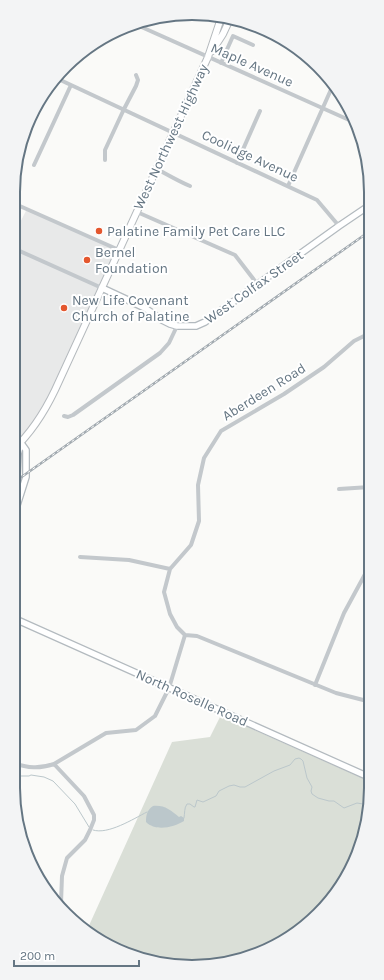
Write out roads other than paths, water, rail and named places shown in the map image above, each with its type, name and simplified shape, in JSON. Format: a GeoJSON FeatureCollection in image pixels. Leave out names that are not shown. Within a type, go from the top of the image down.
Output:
{"type":"FeatureCollection","features":[{"type":"Feature","properties":{"kind":"main road","name":"West Northwest Highway"},"geometry":{"type":"LineString","coordinates":[[21,443],[38,422],[46,409],[174,133],[208,57],[220,22]]}},
{"type":"Feature","properties":{"kind":"main road","name":"West Northwest Highway"},"geometry":{"type":"LineString","coordinates":[[208,57],[228,24]]}},
{"type":"Feature","properties":{"kind":"main road","name":"West Colfax Street"},"geometry":{"type":"LineString","coordinates":[[177,326],[196,326],[205,322],[364,209]]}},
{"type":"Feature","properties":{"kind":"main road"},"geometry":{"type":"LineString","coordinates":[[102,288],[145,308],[166,323],[177,326]]}},
{"type":"Feature","properties":{"kind":"main road"},"geometry":{"type":"LineString","coordinates":[[20,494],[26,473],[26,450],[21,443]]}},
{"type":"Feature","properties":{"kind":"main road","name":"North Roselle Road"},"geometry":{"type":"LineString","coordinates":[[20,621],[364,775]]}},
{"type":"Feature","properties":{"kind":"street","name":"Maple Avenue"},"geometry":{"type":"LineString","coordinates":[[142,27],[348,119]]}},
{"type":"Feature","properties":{"kind":"street"},"geometry":{"type":"LineString","coordinates":[[221,63],[233,36],[253,45]]}},
{"type":"Feature","properties":{"kind":"street"},"geometry":{"type":"LineString","coordinates":[[105,160],[105,150],[136,86],[138,80],[136,75]]}},
{"type":"Feature","properties":{"kind":"street","name":"Coolidge Avenue"},"geometry":{"type":"LineString","coordinates":[[62,80],[316,200],[339,226]]}},
{"type":"Feature","properties":{"kind":"street"},"geometry":{"type":"LineString","coordinates":[[34,165],[72,85]]}},
{"type":"Feature","properties":{"kind":"street"},"geometry":{"type":"LineString","coordinates":[[288,186],[331,91]]}},
{"type":"Feature","properties":{"kind":"street"},"geometry":{"type":"LineString","coordinates":[[237,163],[260,111]]}},
{"type":"Feature","properties":{"kind":"street"},"geometry":{"type":"LineString","coordinates":[[157,170],[190,186]]}},
{"type":"Feature","properties":{"kind":"street"},"geometry":{"type":"LineString","coordinates":[[20,206],[119,250]]}},
{"type":"Feature","properties":{"kind":"street"},"geometry":{"type":"LineString","coordinates":[[137,212],[236,255],[258,285]]}},
{"type":"Feature","properties":{"kind":"street"},"geometry":{"type":"LineString","coordinates":[[20,251],[102,288]]}},
{"type":"Feature","properties":{"kind":"street"},"geometry":{"type":"LineString","coordinates":[[64,416],[68,417],[73,415],[160,353],[169,344],[177,326]]}},
{"type":"Feature","properties":{"kind":"street","name":"Aberdeen Road"},"geometry":{"type":"LineString","coordinates":[[185,635],[177,627],[172,618],[164,592],[170,569],[191,545],[199,521],[198,485],[204,458],[221,432],[284,394],[324,367],[354,341],[364,336]]}},
{"type":"Feature","properties":{"kind":"street"},"geometry":{"type":"LineString","coordinates":[[339,489],[364,488]]}},
{"type":"Feature","properties":{"kind":"street"},"geometry":{"type":"LineString","coordinates":[[80,557],[129,560],[170,569]]}},
{"type":"Feature","properties":{"kind":"street"},"geometry":{"type":"LineString","coordinates":[[315,684],[344,613],[364,578]]}},
{"type":"Feature","properties":{"kind":"street"},"geometry":{"type":"LineString","coordinates":[[20,765],[34,768],[54,764],[106,733],[136,730],[155,716],[169,688],[185,635],[197,636],[336,693],[364,700]]}},
{"type":"Feature","properties":{"kind":"street"},"geometry":{"type":"LineString","coordinates":[[54,764],[84,796],[94,815],[94,820],[85,840],[67,858],[62,876],[62,900]]}},
{"type":"Feature","properties":{"kind":"waterway"},"geometry":{"type":"LineString","coordinates":[[184,818],[187,804],[195,807],[197,800],[203,802],[216,796],[219,791],[229,786],[234,785],[245,787],[274,771],[290,765],[295,759],[299,758],[303,761],[307,778],[312,787],[312,794],[318,798],[334,801],[344,808],[357,803],[364,804]]}},
{"type":"Feature","properties":{"kind":"waterway"},"geometry":{"type":"LineString","coordinates":[[20,776],[31,775],[44,777],[53,781],[75,804],[89,827]]}},
{"type":"Feature","properties":{"kind":"waterway"},"geometry":{"type":"LineString","coordinates":[[93,830],[99,831],[113,828],[147,812]]}},
{"type":"Feature","properties":{"kind":"railway"},"geometry":{"type":"LineString","coordinates":[[20,478],[364,235]]}},
{"type":"Feature","properties":{"kind":"place","name":"Palatine Family Pet Care LLC"},"geometry":{"type":"Point","coordinates":[99,231]}},
{"type":"Feature","properties":{"kind":"place","name":"Bernel Foundation"},"geometry":{"type":"Point","coordinates":[87,260]}},
{"type":"Feature","properties":{"kind":"place","name":"New Life Covenant Church of Palatine"},"geometry":{"type":"Point","coordinates":[64,308]}}]}
